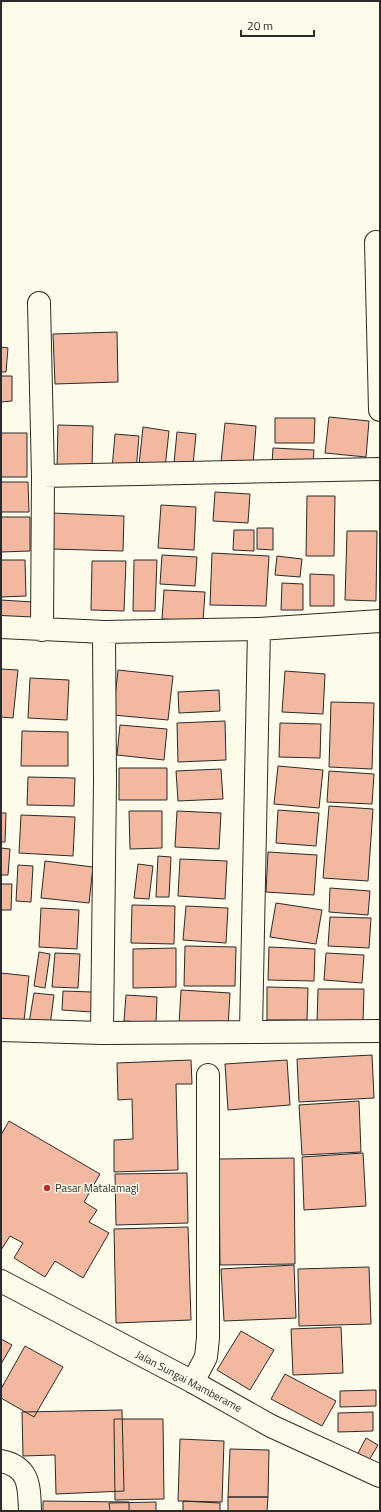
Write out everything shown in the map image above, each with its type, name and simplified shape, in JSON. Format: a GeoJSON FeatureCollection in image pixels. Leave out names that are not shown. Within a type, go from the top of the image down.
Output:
{"type":"FeatureCollection","features":[{"type":"Feature","properties":{"kind":"street"},"geometry":{"type":"LineString","coordinates":[[376,242],[380,410]]}},
{"type":"Feature","properties":{"kind":"street"},"geometry":{"type":"LineString","coordinates":[[39,303],[43,476],[42,630]]}},
{"type":"Feature","properties":{"kind":"street"},"geometry":{"type":"LineString","coordinates":[[43,476],[380,469]]}},
{"type":"Feature","properties":{"kind":"street"},"geometry":{"type":"LineString","coordinates":[[1,627],[104,632],[260,629],[380,621]]}},
{"type":"Feature","properties":{"kind":"street"},"geometry":{"type":"LineString","coordinates":[[250,1031],[260,629]]}},
{"type":"Feature","properties":{"kind":"street"},"geometry":{"type":"LineString","coordinates":[[102,1033],[104,632]]}},
{"type":"Feature","properties":{"kind":"street"},"geometry":{"type":"LineString","coordinates":[[1,1030],[102,1033],[380,1030]]}},
{"type":"Feature","properties":{"kind":"street"},"geometry":{"type":"LineString","coordinates":[[193,1382],[206,1357],[208,1338],[208,1075]]}},
{"type":"Feature","properties":{"kind":"street","name":"Jalan Sungai Mamberame"},"geometry":{"type":"LineString","coordinates":[[1,1281],[193,1382],[271,1426],[380,1476]]}},
{"type":"Feature","properties":{"kind":"street"},"geometry":{"type":"LineString","coordinates":[[1,1461],[13,1464],[26,1478],[29,1486],[30,1511]]}},
{"type":"Feature","properties":{"kind":"building"},"geometry":{"type":"Polygon","coordinates":[[[117,332],[118,382],[55,384],[53,334],[117,332]]]}},
{"type":"Feature","properties":{"kind":"building"},"geometry":{"type":"Polygon","coordinates":[[[1,347],[8,348],[6,372],[1,372],[1,347]]]}},
{"type":"Feature","properties":{"kind":"building"},"geometry":{"type":"Polygon","coordinates":[[[1,376],[12,376],[12,401],[1,402],[1,376]]]}},
{"type":"Feature","properties":{"kind":"building"},"geometry":{"type":"Polygon","coordinates":[[[329,417],[369,421],[366,457],[325,453],[329,417]]]}},
{"type":"Feature","properties":{"kind":"building"},"geometry":{"type":"Polygon","coordinates":[[[275,418],[315,418],[314,443],[275,443],[275,418]]]}},
{"type":"Feature","properties":{"kind":"building"},"geometry":{"type":"Polygon","coordinates":[[[225,423],[256,426],[253,465],[221,462],[225,423]]]}},
{"type":"Feature","properties":{"kind":"building"},"geometry":{"type":"Polygon","coordinates":[[[58,425],[93,426],[92,468],[57,468],[58,425]]]}},
{"type":"Feature","properties":{"kind":"building"},"geometry":{"type":"Polygon","coordinates":[[[143,427],[169,431],[165,468],[139,465],[143,427]]]}},
{"type":"Feature","properties":{"kind":"building"},"geometry":{"type":"Polygon","coordinates":[[[177,432],[196,434],[193,465],[174,463],[177,432]]]}},
{"type":"Feature","properties":{"kind":"building"},"geometry":{"type":"Polygon","coordinates":[[[1,433],[27,433],[27,477],[1,477],[1,433]]]}},
{"type":"Feature","properties":{"kind":"building"},"geometry":{"type":"Polygon","coordinates":[[[115,434],[139,436],[136,471],[112,469],[115,434]]]}},
{"type":"Feature","properties":{"kind":"building"},"geometry":{"type":"Polygon","coordinates":[[[273,448],[314,450],[313,466],[272,464],[273,448]]]}},
{"type":"Feature","properties":{"kind":"building"},"geometry":{"type":"Polygon","coordinates":[[[1,482],[28,482],[29,512],[1,512],[1,482]]]}},
{"type":"Feature","properties":{"kind":"building"},"geometry":{"type":"Polygon","coordinates":[[[215,492],[250,494],[248,523],[213,521],[215,492]]]}},
{"type":"Feature","properties":{"kind":"building"},"geometry":{"type":"Polygon","coordinates":[[[307,496],[335,496],[334,556],[306,556],[307,496]]]}},
{"type":"Feature","properties":{"kind":"building"},"geometry":{"type":"Polygon","coordinates":[[[161,505],[196,507],[194,550],[158,548],[161,505]]]}},
{"type":"Feature","properties":{"kind":"building"},"geometry":{"type":"Polygon","coordinates":[[[52,513],[124,516],[123,551],[51,549],[52,513]]]}},
{"type":"Feature","properties":{"kind":"building"},"geometry":{"type":"Polygon","coordinates":[[[1,517],[30,517],[30,551],[1,552],[1,517]]]}},
{"type":"Feature","properties":{"kind":"building"},"geometry":{"type":"Polygon","coordinates":[[[257,528],[273,528],[273,550],[257,549],[257,528]]]}},
{"type":"Feature","properties":{"kind":"building"},"geometry":{"type":"Polygon","coordinates":[[[234,530],[254,530],[254,551],[233,550],[234,530]]]}},
{"type":"Feature","properties":{"kind":"building"},"geometry":{"type":"Polygon","coordinates":[[[347,531],[377,531],[376,601],[345,600],[347,531]]]}},
{"type":"Feature","properties":{"kind":"building"},"geometry":{"type":"Polygon","coordinates":[[[212,553],[269,556],[266,606],[210,605],[212,553]]]}},
{"type":"Feature","properties":{"kind":"building"},"geometry":{"type":"Polygon","coordinates":[[[162,555],[197,557],[195,586],[160,584],[162,555]]]}},
{"type":"Feature","properties":{"kind":"building"},"geometry":{"type":"Polygon","coordinates":[[[277,556],[302,559],[300,577],[275,575],[277,556]]]}},
{"type":"Feature","properties":{"kind":"building"},"geometry":{"type":"Polygon","coordinates":[[[1,560],[25,560],[26,596],[1,597],[1,560]]]}},
{"type":"Feature","properties":{"kind":"building"},"geometry":{"type":"Polygon","coordinates":[[[134,560],[157,560],[155,611],[133,611],[134,560]]]}},
{"type":"Feature","properties":{"kind":"building"},"geometry":{"type":"Polygon","coordinates":[[[92,561],[126,561],[124,611],[91,610],[92,561]]]}},
{"type":"Feature","properties":{"kind":"building"},"geometry":{"type":"Polygon","coordinates":[[[310,574],[334,575],[334,606],[310,606],[310,574]]]}},
{"type":"Feature","properties":{"kind":"building"},"geometry":{"type":"Polygon","coordinates":[[[282,583],[303,584],[303,610],[281,610],[282,583]]]}},
{"type":"Feature","properties":{"kind":"building"},"geometry":{"type":"Polygon","coordinates":[[[164,590],[205,592],[203,621],[162,619],[164,590]]]}},
{"type":"Feature","properties":{"kind":"building"},"geometry":{"type":"Polygon","coordinates":[[[1,600],[33,602],[32,624],[1,622],[1,600]]]}},
{"type":"Feature","properties":{"kind":"building"},"geometry":{"type":"Polygon","coordinates":[[[1,669],[18,670],[13,718],[1,717],[1,669]]]}},
{"type":"Feature","properties":{"kind":"building"},"geometry":{"type":"Polygon","coordinates":[[[118,670],[173,676],[168,720],[113,715],[118,670]]]}},
{"type":"Feature","properties":{"kind":"building"},"geometry":{"type":"Polygon","coordinates":[[[285,671],[325,674],[323,714],[282,712],[285,671]]]}},
{"type":"Feature","properties":{"kind":"building"},"geometry":{"type":"Polygon","coordinates":[[[30,678],[69,680],[67,720],[28,718],[30,678]]]}},
{"type":"Feature","properties":{"kind":"building"},"geometry":{"type":"Polygon","coordinates":[[[219,690],[220,711],[179,713],[178,692],[219,690]]]}},
{"type":"Feature","properties":{"kind":"building"},"geometry":{"type":"Polygon","coordinates":[[[331,702],[374,703],[372,769],[329,767],[331,702]]]}},
{"type":"Feature","properties":{"kind":"building"},"geometry":{"type":"Polygon","coordinates":[[[225,721],[226,760],[178,762],[177,723],[225,721]]]}},
{"type":"Feature","properties":{"kind":"building"},"geometry":{"type":"Polygon","coordinates":[[[280,723],[321,724],[320,758],[279,757],[280,723]]]}},
{"type":"Feature","properties":{"kind":"building"},"geometry":{"type":"Polygon","coordinates":[[[120,725],[167,729],[164,760],[117,755],[120,725]]]}},
{"type":"Feature","properties":{"kind":"building"},"geometry":{"type":"Polygon","coordinates":[[[22,731],[68,732],[68,766],[21,766],[22,731]]]}},
{"type":"Feature","properties":{"kind":"building"},"geometry":{"type":"Polygon","coordinates":[[[278,766],[323,770],[319,808],[274,804],[278,766]]]}},
{"type":"Feature","properties":{"kind":"building"},"geometry":{"type":"Polygon","coordinates":[[[119,768],[167,768],[167,800],[119,800],[119,768]]]}},
{"type":"Feature","properties":{"kind":"building"},"geometry":{"type":"Polygon","coordinates":[[[221,769],[223,799],[178,801],[176,771],[221,769]]]}},
{"type":"Feature","properties":{"kind":"building"},"geometry":{"type":"Polygon","coordinates":[[[329,771],[374,774],[372,804],[327,802],[329,771]]]}},
{"type":"Feature","properties":{"kind":"building"},"geometry":{"type":"Polygon","coordinates":[[[28,777],[75,778],[74,806],[27,805],[28,777]]]}},
{"type":"Feature","properties":{"kind":"building"},"geometry":{"type":"Polygon","coordinates":[[[329,806],[373,809],[368,881],[323,878],[329,806]]]}},
{"type":"Feature","properties":{"kind":"building"},"geometry":{"type":"Polygon","coordinates":[[[278,810],[319,813],[316,846],[276,843],[278,810]]]}},
{"type":"Feature","properties":{"kind":"building"},"geometry":{"type":"Polygon","coordinates":[[[129,811],[162,811],[162,848],[130,849],[129,811]]]}},
{"type":"Feature","properties":{"kind":"building"},"geometry":{"type":"Polygon","coordinates":[[[177,811],[221,813],[219,849],[175,847],[177,811]]]}},
{"type":"Feature","properties":{"kind":"building"},"geometry":{"type":"Polygon","coordinates":[[[1,813],[6,813],[5,842],[1,842],[1,813]]]}},
{"type":"Feature","properties":{"kind":"building"},"geometry":{"type":"Polygon","coordinates":[[[21,815],[75,817],[73,856],[19,853],[21,815]]]}},
{"type":"Feature","properties":{"kind":"building"},"geometry":{"type":"Polygon","coordinates":[[[1,848],[10,849],[8,875],[1,875],[1,848]]]}},
{"type":"Feature","properties":{"kind":"building"},"geometry":{"type":"Polygon","coordinates":[[[268,852],[317,855],[314,895],[266,892],[268,852]]]}},
{"type":"Feature","properties":{"kind":"building"},"geometry":{"type":"Polygon","coordinates":[[[158,856],[171,857],[169,897],[156,897],[158,856]]]}},
{"type":"Feature","properties":{"kind":"building"},"geometry":{"type":"Polygon","coordinates":[[[180,859],[227,861],[225,899],[178,896],[180,859]]]}},
{"type":"Feature","properties":{"kind":"building"},"geometry":{"type":"Polygon","coordinates":[[[45,861],[93,867],[89,903],[41,898],[45,861]]]}},
{"type":"Feature","properties":{"kind":"building"},"geometry":{"type":"Polygon","coordinates":[[[138,864],[153,866],[149,899],[134,898],[138,864]]]}},
{"type":"Feature","properties":{"kind":"building"},"geometry":{"type":"Polygon","coordinates":[[[18,865],[33,866],[31,902],[16,901],[18,865]]]}},
{"type":"Feature","properties":{"kind":"building"},"geometry":{"type":"Polygon","coordinates":[[[1,884],[12,884],[11,910],[1,910],[1,884]]]}},
{"type":"Feature","properties":{"kind":"building"},"geometry":{"type":"Polygon","coordinates":[[[330,888],[370,891],[368,915],[329,912],[330,888]]]}},
{"type":"Feature","properties":{"kind":"building"},"geometry":{"type":"Polygon","coordinates":[[[276,903],[322,910],[316,944],[270,937],[276,903]]]}},
{"type":"Feature","properties":{"kind":"building"},"geometry":{"type":"Polygon","coordinates":[[[132,905],[175,906],[174,944],[131,943],[132,905]]]}},
{"type":"Feature","properties":{"kind":"building"},"geometry":{"type":"Polygon","coordinates":[[[186,906],[228,908],[226,943],[183,940],[186,906]]]}},
{"type":"Feature","properties":{"kind":"building"},"geometry":{"type":"Polygon","coordinates":[[[41,908],[79,910],[77,949],[39,947],[41,908]]]}},
{"type":"Feature","properties":{"kind":"building"},"geometry":{"type":"Polygon","coordinates":[[[330,917],[371,918],[369,948],[328,946],[330,917]]]}},
{"type":"Feature","properties":{"kind":"building"},"geometry":{"type":"Polygon","coordinates":[[[185,946],[236,947],[235,986],[184,986],[185,946]]]}},
{"type":"Feature","properties":{"kind":"building"},"geometry":{"type":"Polygon","coordinates":[[[269,947],[315,949],[314,981],[268,980],[269,947]]]}},
{"type":"Feature","properties":{"kind":"building"},"geometry":{"type":"Polygon","coordinates":[[[176,948],[176,987],[133,988],[133,949],[176,948]]]}},
{"type":"Feature","properties":{"kind":"building"},"geometry":{"type":"Polygon","coordinates":[[[39,952],[50,954],[45,988],[34,986],[39,952]]]}},
{"type":"Feature","properties":{"kind":"building"},"geometry":{"type":"Polygon","coordinates":[[[55,953],[80,954],[78,988],[52,987],[55,953]]]}},
{"type":"Feature","properties":{"kind":"building"},"geometry":{"type":"Polygon","coordinates":[[[326,953],[364,955],[362,983],[324,980],[326,953]]]}},
{"type":"Feature","properties":{"kind":"building"},"geometry":{"type":"Polygon","coordinates":[[[1,973],[29,976],[24,1021],[1,1018],[1,973]]]}},
{"type":"Feature","properties":{"kind":"building"},"geometry":{"type":"Polygon","coordinates":[[[267,987],[308,988],[307,1020],[267,1020],[267,987]]]}},
{"type":"Feature","properties":{"kind":"building"},"geometry":{"type":"Polygon","coordinates":[[[318,989],[364,989],[363,1023],[317,1023],[318,989]]]}},
{"type":"Feature","properties":{"kind":"building"},"geometry":{"type":"Polygon","coordinates":[[[181,990],[230,993],[228,1028],[179,1025],[181,990]]]}},
{"type":"Feature","properties":{"kind":"building"},"geometry":{"type":"Polygon","coordinates":[[[63,991],[92,992],[92,1012],[62,1010],[63,991]]]}},
{"type":"Feature","properties":{"kind":"building"},"geometry":{"type":"Polygon","coordinates":[[[34,993],[54,995],[50,1026],[29,1023],[34,993]]]}},
{"type":"Feature","properties":{"kind":"building"},"geometry":{"type":"Polygon","coordinates":[[[126,995],[157,997],[156,1023],[124,1021],[126,995]]]}},
{"type":"Feature","properties":{"kind":"building"},"geometry":{"type":"Polygon","coordinates":[[[372,1055],[374,1098],[299,1102],[297,1059],[372,1055]]]}},
{"type":"Feature","properties":{"kind":"building"},"geometry":{"type":"Polygon","coordinates":[[[191,1060],[192,1084],[176,1084],[178,1170],[114,1172],[114,1140],[133,1139],[132,1099],[118,1100],[117,1063],[191,1060]]]}},
{"type":"Feature","properties":{"kind":"building"},"geometry":{"type":"Polygon","coordinates":[[[287,1060],[290,1105],[228,1110],[225,1064],[287,1060]]]}},
{"type":"Feature","properties":{"kind":"building"},"geometry":{"type":"Polygon","coordinates":[[[359,1101],[361,1152],[302,1155],[299,1105],[359,1101]]]}},
{"type":"Feature","properties":{"kind":"building","name":"Pasar Matalamagi"},"geometry":{"type":"Polygon","coordinates":[[[9,1121],[100,1174],[84,1202],[97,1210],[89,1222],[109,1233],[83,1278],[55,1261],[45,1277],[14,1258],[23,1243],[10,1236],[1,1250],[1,1135],[9,1121]]]}},
{"type":"Feature","properties":{"kind":"building"},"geometry":{"type":"Polygon","coordinates":[[[363,1153],[366,1206],[304,1210],[302,1157],[363,1153]]]}},
{"type":"Feature","properties":{"kind":"building"},"geometry":{"type":"Polygon","coordinates":[[[294,1158],[295,1264],[220,1265],[219,1159],[294,1158]]]}},
{"type":"Feature","properties":{"kind":"building"},"geometry":{"type":"Polygon","coordinates":[[[187,1173],[188,1223],[116,1225],[115,1174],[187,1173]]]}},
{"type":"Feature","properties":{"kind":"building"},"geometry":{"type":"Polygon","coordinates":[[[188,1227],[191,1320],[116,1323],[114,1229],[188,1227]]]}},
{"type":"Feature","properties":{"kind":"building"},"geometry":{"type":"Polygon","coordinates":[[[294,1265],[296,1318],[224,1321],[221,1269],[294,1265]]]}},
{"type":"Feature","properties":{"kind":"building"},"geometry":{"type":"Polygon","coordinates":[[[369,1267],[371,1324],[299,1326],[298,1269],[369,1267]]]}},
{"type":"Feature","properties":{"kind":"building"},"geometry":{"type":"Polygon","coordinates":[[[341,1327],[343,1373],[293,1375],[291,1329],[341,1327]]]}},
{"type":"Feature","properties":{"kind":"building"},"geometry":{"type":"Polygon","coordinates":[[[241,1331],[274,1350],[250,1390],[217,1370],[241,1331]]]}},
{"type":"Feature","properties":{"kind":"building"},"geometry":{"type":"Polygon","coordinates":[[[1,1339],[12,1345],[1,1364],[1,1339]]]}},
{"type":"Feature","properties":{"kind":"building"},"geometry":{"type":"Polygon","coordinates":[[[25,1346],[63,1367],[34,1417],[1,1398],[1,1389],[25,1346]]]}},
{"type":"Feature","properties":{"kind":"building"},"geometry":{"type":"Polygon","coordinates":[[[285,1374],[336,1401],[322,1426],[271,1399],[285,1374]]]}},
{"type":"Feature","properties":{"kind":"building"},"geometry":{"type":"Polygon","coordinates":[[[376,1390],[376,1406],[340,1407],[340,1391],[376,1390]]]}},
{"type":"Feature","properties":{"kind":"building"},"geometry":{"type":"Polygon","coordinates":[[[122,1410],[124,1491],[56,1494],[55,1455],[23,1456],[22,1412],[122,1410]]]}},
{"type":"Feature","properties":{"kind":"building"},"geometry":{"type":"Polygon","coordinates":[[[373,1412],[373,1431],[338,1432],[338,1413],[373,1412]]]}},
{"type":"Feature","properties":{"kind":"building"},"geometry":{"type":"Polygon","coordinates":[[[114,1419],[163,1419],[164,1499],[115,1500],[114,1419]]]}},
{"type":"Feature","properties":{"kind":"building"},"geometry":{"type":"Polygon","coordinates":[[[366,1438],[378,1445],[368,1462],[357,1455],[366,1438]]]}},
{"type":"Feature","properties":{"kind":"building"},"geometry":{"type":"Polygon","coordinates":[[[180,1439],[224,1441],[222,1502],[178,1501],[180,1439]]]}},
{"type":"Feature","properties":{"kind":"building"},"geometry":{"type":"Polygon","coordinates":[[[230,1449],[269,1450],[268,1497],[228,1497],[230,1449]]]}},
{"type":"Feature","properties":{"kind":"building"},"geometry":{"type":"Polygon","coordinates":[[[228,1497],[268,1497],[267,1511],[228,1511],[228,1497]]]}},
{"type":"Feature","properties":{"kind":"building"},"geometry":{"type":"Polygon","coordinates":[[[43,1501],[129,1502],[129,1511],[43,1511],[43,1501]]]}},
{"type":"Feature","properties":{"kind":"building"},"geometry":{"type":"Polygon","coordinates":[[[183,1501],[220,1503],[220,1511],[183,1511],[183,1501]]]}},
{"type":"Feature","properties":{"kind":"building"},"geometry":{"type":"Polygon","coordinates":[[[156,1502],[156,1511],[110,1511],[109,1503],[156,1502]]]}},
{"type":"Feature","properties":{"kind":"place","name":"Pasar Matalamagi"},"geometry":{"type":"Point","coordinates":[47,1188]}}]}
